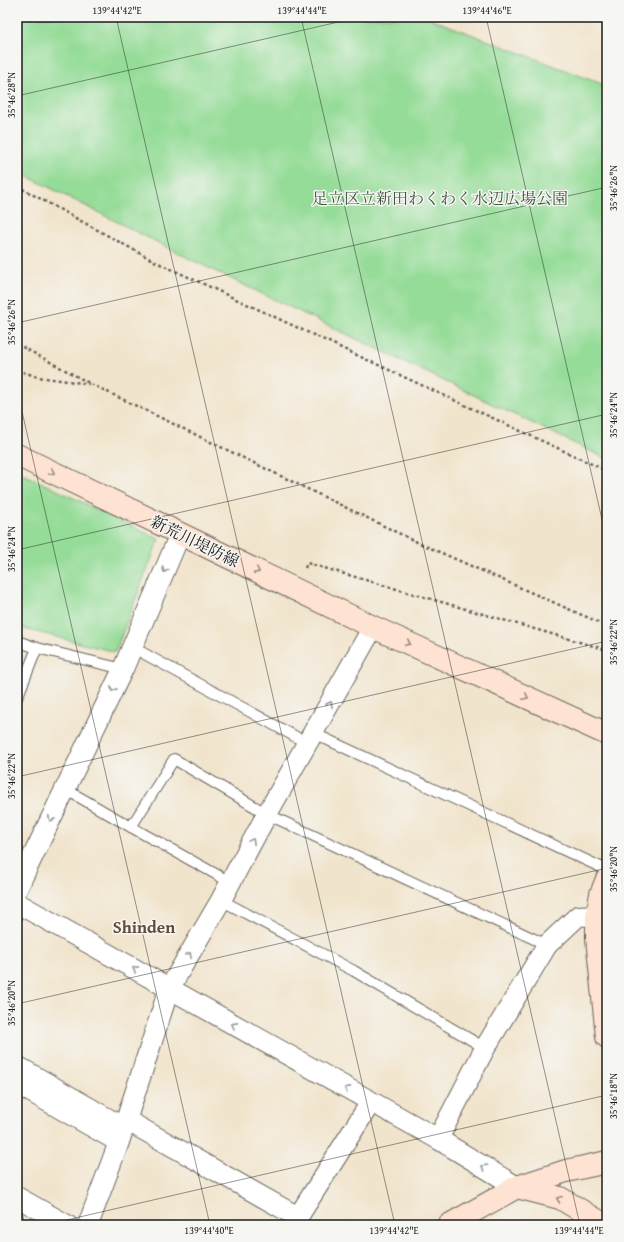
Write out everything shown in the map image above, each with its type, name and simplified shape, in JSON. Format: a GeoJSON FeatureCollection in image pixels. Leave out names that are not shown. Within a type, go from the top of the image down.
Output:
{"type":"FeatureCollection","features":[{"type":"Feature","properties":{"kind":"street","name":"新荒川堤防線"},"geometry":{"type":"LineString","coordinates":[[17,455],[373,627],[607,734]]}},
{"type":"Feature","properties":{"kind":"street"},"geometry":{"type":"LineString","coordinates":[[17,889],[123,669],[180,534]]}},
{"type":"Feature","properties":{"kind":"street"},"geometry":{"type":"LineString","coordinates":[[88,1225],[123,1130],[169,989],[221,900],[267,814],[373,627]]}},
{"type":"Feature","properties":{"kind":"street"},"geometry":{"type":"LineString","coordinates":[[607,879],[600,894],[597,915],[607,1037]]}},
{"type":"Feature","properties":{"kind":"street"},"geometry":{"type":"LineString","coordinates":[[17,903],[438,1139],[517,1187],[560,1198],[605,1225]]}},
{"type":"Feature","properties":{"kind":"street"},"geometry":{"type":"LineString","coordinates":[[438,1139],[484,1048],[547,945],[578,916],[597,915]]}},
{"type":"Feature","properties":{"kind":"street"},"geometry":{"type":"LineString","coordinates":[[17,1066],[123,1130],[298,1221],[371,1102]]}},
{"type":"Feature","properties":{"kind":"street"},"geometry":{"type":"LineString","coordinates":[[17,1084],[123,1130]]}},
{"type":"Feature","properties":{"kind":"street"},"geometry":{"type":"LineString","coordinates":[[449,1225],[517,1187],[566,1171],[607,1162]]}},
{"type":"Feature","properties":{"kind":"street"},"geometry":{"type":"LineString","coordinates":[[17,1197],[66,1225]]}},
{"type":"Feature","properties":{"kind":"lane"},"geometry":{"type":"LineString","coordinates":[[17,641],[37,648],[123,669]]}},
{"type":"Feature","properties":{"kind":"lane"},"geometry":{"type":"LineString","coordinates":[[132,647],[310,738],[607,870]]}},
{"type":"Feature","properties":{"kind":"lane"},"geometry":{"type":"LineString","coordinates":[[17,698],[37,648]]}},
{"type":"Feature","properties":{"kind":"lane"},"geometry":{"type":"LineString","coordinates":[[131,827],[174,759],[267,814],[547,945]]}},
{"type":"Feature","properties":{"kind":"lane"},"geometry":{"type":"LineString","coordinates":[[65,789],[230,882]]}},
{"type":"Feature","properties":{"kind":"lane"},"geometry":{"type":"LineString","coordinates":[[221,900],[354,971],[484,1048]]}},
{"type":"Feature","properties":{"kind":"path"},"geometry":{"type":"LineString","coordinates":[[17,186],[156,262],[607,471]]}},
{"type":"Feature","properties":{"kind":"path"},"geometry":{"type":"LineString","coordinates":[[17,344],[90,384],[419,543],[607,626]]}},
{"type":"Feature","properties":{"kind":"path"},"geometry":{"type":"LineString","coordinates":[[17,370],[38,377],[90,384]]}},
{"type":"Feature","properties":{"kind":"path"},"geometry":{"type":"LineString","coordinates":[[302,572],[307,563],[607,650]]}},
{"type":"Feature","properties":{"kind":"green space","name":"足立区立新田わくわく水辺広場公園"},"geometry":{"type":"Polygon","coordinates":[[[17,17],[426,17],[607,86],[607,459],[196,262],[17,171],[17,17]]]}},
{"type":"Feature","properties":{"kind":"green space"},"geometry":{"type":"Polygon","coordinates":[[[17,471],[159,539],[115,652],[17,627],[17,601],[20,593],[17,591],[17,471]]]}},
{"type":"Feature","properties":{"kind":"district","name":"Shinden"},"geometry":{"type":"Point","coordinates":[144,926]}}]}
